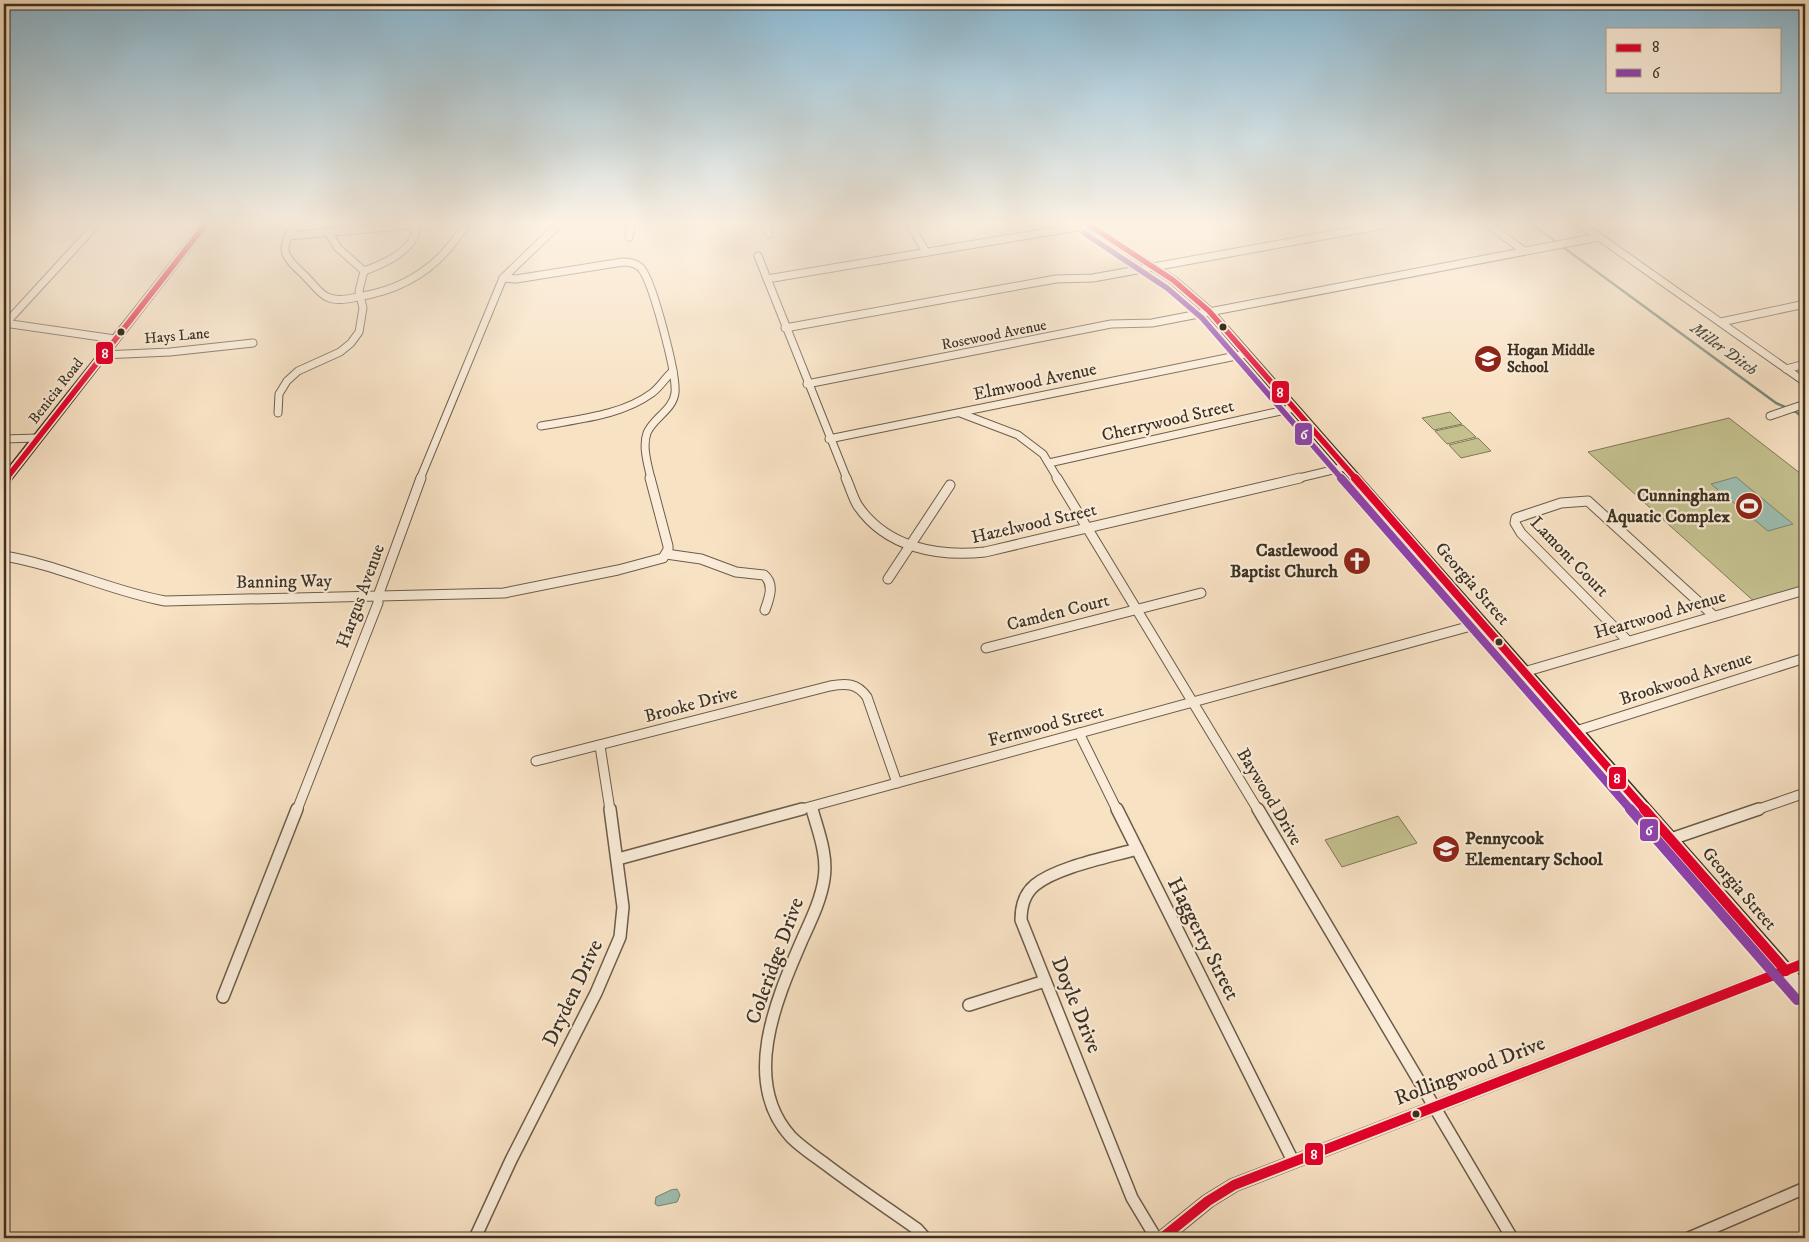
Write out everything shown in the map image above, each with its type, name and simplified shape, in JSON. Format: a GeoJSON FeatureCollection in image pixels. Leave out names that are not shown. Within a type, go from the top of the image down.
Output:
{"type":"FeatureCollection","features":[{"type":"Feature","properties":{"kind":"main road","name":"Benicia Road"},"geometry":{"type":"LineString","coordinates":[[4,481],[159,283]]}},
{"type":"Feature","properties":{"kind":"main road","name":"Georgia Street"},"geometry":{"type":"LineString","coordinates":[[1176,283],[1209,311],[1805,993]]}},
{"type":"Feature","properties":{"kind":"street"},"geometry":{"type":"LineString","coordinates":[[5,323],[42,283]]}},
{"type":"Feature","properties":{"kind":"street"},"geometry":{"type":"LineString","coordinates":[[312,283],[326,297],[333,299],[360,297],[396,288],[405,283]]}},
{"type":"Feature","properties":{"kind":"street"},"geometry":{"type":"LineString","coordinates":[[278,414],[277,401],[279,395],[294,374],[302,368],[339,351],[356,337],[360,324],[362,283]]}},
{"type":"Feature","properties":{"kind":"street","name":"Hargus Avenue"},"geometry":{"type":"LineString","coordinates":[[223,997],[378,603],[378,596],[424,469],[501,283]]}},
{"type":"Feature","properties":{"kind":"street"},"geometry":{"type":"LineString","coordinates":[[647,283],[673,371],[676,388],[672,405],[648,430],[646,436],[648,462],[668,546],[666,554],[658,560]]}},
{"type":"Feature","properties":{"kind":"street","name":"Hazelwood Street"},"geometry":{"type":"LineString","coordinates":[[768,283],[807,384],[857,504],[864,516],[886,536],[912,546],[939,553],[965,555],[985,552],[1345,467]]}},
{"type":"Feature","properties":{"kind":"street"},"geometry":{"type":"LineString","coordinates":[[785,328],[1034,283]]}},
{"type":"Feature","properties":{"kind":"street","name":"Rosewood Avenue"},"geometry":{"type":"LineString","coordinates":[[807,384],[1111,324],[1152,322],[1356,283]]}},
{"type":"Feature","properties":{"kind":"street"},"geometry":{"type":"LineString","coordinates":[[1664,283],[1805,382]]}},
{"type":"Feature","properties":{"kind":"street"},"geometry":{"type":"LineString","coordinates":[[1720,322],[1805,304]]}},
{"type":"Feature","properties":{"kind":"street"},"geometry":{"type":"LineString","coordinates":[[5,323],[115,338]]}},
{"type":"Feature","properties":{"kind":"street","name":"Hays Lane"},"geometry":{"type":"LineString","coordinates":[[102,355],[170,352],[253,343]]}},
{"type":"Feature","properties":{"kind":"street","name":"Elmwood Avenue"},"geometry":{"type":"LineString","coordinates":[[830,439],[1246,354]]}},
{"type":"Feature","properties":{"kind":"street"},"geometry":{"type":"LineString","coordinates":[[1786,369],[1805,364]]}},
{"type":"Feature","properties":{"kind":"street"},"geometry":{"type":"LineString","coordinates":[[541,426],[599,415],[628,405],[652,394],[666,376],[673,371]]}},
{"type":"Feature","properties":{"kind":"street"},"geometry":{"type":"LineString","coordinates":[[1770,416],[1785,409],[1805,404]]}},
{"type":"Feature","properties":{"kind":"street","name":"Cherrywood Street"},"geometry":{"type":"LineString","coordinates":[[1049,463],[1294,408]]}},
{"type":"Feature","properties":{"kind":"street","name":"Baywood Drive"},"geometry":{"type":"LineString","coordinates":[[960,412],[1018,434],[1043,454],[1194,702],[1512,1238]]}},
{"type":"Feature","properties":{"kind":"street"},"geometry":{"type":"LineString","coordinates":[[4,439],[37,438]]}},
{"type":"Feature","properties":{"kind":"street"},"geometry":{"type":"LineString","coordinates":[[888,579],[912,546],[950,485]]}},
{"type":"Feature","properties":{"kind":"street","name":"Lamont Court"},"geometry":{"type":"LineString","coordinates":[[1628,641],[1521,533],[1515,524],[1516,518],[1578,500],[1588,501],[1714,616]]}},
{"type":"Feature","properties":{"kind":"street"},"geometry":{"type":"LineString","coordinates":[[666,554],[691,557],[726,570],[763,574],[768,578],[771,585],[769,601],[765,610]]}},
{"type":"Feature","properties":{"kind":"street","name":"Banning Way"},"geometry":{"type":"LineString","coordinates":[[4,556],[19,557],[142,598],[156,600],[504,593],[658,560]]}},
{"type":"Feature","properties":{"kind":"street","name":"Heartwood Avenue"},"geometry":{"type":"LineString","coordinates":[[1524,672],[1805,590]]}},
{"type":"Feature","properties":{"kind":"street","name":"Camden Court"},"geometry":{"type":"LineString","coordinates":[[986,648],[1201,593]]}},
{"type":"Feature","properties":{"kind":"street","name":"Fernwood Street"},"geometry":{"type":"LineString","coordinates":[[618,859],[1482,623]]}},
{"type":"Feature","properties":{"kind":"street","name":"Brookwood Avenue"},"geometry":{"type":"LineString","coordinates":[[1576,731],[1805,658]]}},
{"type":"Feature","properties":{"kind":"street","name":"Brooke Drive"},"geometry":{"type":"LineString","coordinates":[[536,761],[830,686],[854,684],[862,689],[867,697],[897,783]]}},
{"type":"Feature","properties":{"kind":"street","name":"Haggerty Street"},"geometry":{"type":"LineString","coordinates":[[1079,733],[1293,1161]]}},
{"type":"Feature","properties":{"kind":"street","name":"Dryden Drive"},"geometry":{"type":"LineString","coordinates":[[475,1238],[511,1160],[612,958],[620,937],[623,907],[618,859],[600,746]]}},
{"type":"Feature","properties":{"kind":"street"},"geometry":{"type":"LineString","coordinates":[[1670,839],[1805,793]]}},
{"type":"Feature","properties":{"kind":"street","name":"Coleridge Drive"},"geometry":{"type":"LineString","coordinates":[[811,807],[823,847],[825,874],[821,895],[771,1020],[764,1056],[768,1094],[778,1117],[790,1136],[825,1164],[917,1229],[925,1238]]}},
{"type":"Feature","properties":{"kind":"street","name":"Doyle Drive"},"geometry":{"type":"LineString","coordinates":[[1137,849],[1043,880],[1026,896],[1021,908],[1021,920],[1132,1198],[1156,1238]]}},
{"type":"Feature","properties":{"kind":"street","name":"Rollingwood Drive"},"geometry":{"type":"LineString","coordinates":[[1162,1238],[1208,1200],[1234,1186],[1293,1161],[1435,1108],[1805,963]]}},
{"type":"Feature","properties":{"kind":"street"},"geometry":{"type":"LineString","coordinates":[[969,1005],[1045,981]]}},
{"type":"Feature","properties":{"kind":"street"},"geometry":{"type":"LineString","coordinates":[[1689,1238],[1805,1188]]}},
{"type":"Feature","properties":{"kind":"shaded area"},"geometry":{"type":"Polygon","coordinates":[[[1450,412],[1462,424],[1434,430],[1422,418],[1450,412]]]}},
{"type":"Feature","properties":{"kind":"shaded area"},"geometry":{"type":"Polygon","coordinates":[[[1729,418],[1805,477],[1805,590],[1757,604],[1588,452],[1729,418]]]}},
{"type":"Feature","properties":{"kind":"shaded area"},"geometry":{"type":"Polygon","coordinates":[[[1463,425],[1476,437],[1447,444],[1435,431],[1463,425]]]}},
{"type":"Feature","properties":{"kind":"shaded area"},"geometry":{"type":"Polygon","coordinates":[[[1478,438],[1491,451],[1461,458],[1449,445],[1478,438]]]}},
{"type":"Feature","properties":{"kind":"shaded area"},"geometry":{"type":"Polygon","coordinates":[[[1736,477],[1793,524],[1768,531],[1711,484],[1736,477]]]}},
{"type":"Feature","properties":{"kind":"shaded area"},"geometry":{"type":"Polygon","coordinates":[[[1398,816],[1417,843],[1342,867],[1325,840],[1398,816]]]}},
{"type":"Feature","properties":{"kind":"shaded area"},"geometry":{"type":"Polygon","coordinates":[[[677,1189],[680,1195],[677,1202],[658,1206],[655,1204],[656,1197],[677,1189]]]}},
{"type":"Feature","properties":{"kind":"waterway","name":"Miller Ditch"},"geometry":{"type":"LineString","coordinates":[[1612,283],[1776,403],[1796,412],[1805,419]]}},
{"type":"Feature","properties":{"kind":"transit line","name":"8"},"geometry":{"type":"LineString","coordinates":[[4,481],[159,283]]}},
{"type":"Feature","properties":{"kind":"transit line","name":"6"},"geometry":{"type":"LineString","coordinates":[[1159,283],[1202,318],[1797,1000]]}},
{"type":"Feature","properties":{"kind":"transit line","name":"8"},"geometry":{"type":"LineString","coordinates":[[1176,283],[1209,311],[1786,971]]}},
{"type":"Feature","properties":{"kind":"transit line","name":"8"},"geometry":{"type":"LineString","coordinates":[[1162,1238],[1208,1201],[1234,1185],[1805,963]]}},
{"type":"Feature","properties":{"kind":"place","name":"Hogan Middle School"},"geometry":{"type":"Point","coordinates":[1488,359]}},
{"type":"Feature","properties":{"kind":"place","name":"Cunningham Aquatic Complex"},"geometry":{"type":"Point","coordinates":[1749,506]}},
{"type":"Feature","properties":{"kind":"place","name":"Castlewood Baptist Church"},"geometry":{"type":"Point","coordinates":[1357,561]}},
{"type":"Feature","properties":{"kind":"place","name":"Pennycook Elementary School"},"geometry":{"type":"Point","coordinates":[1446,849]}}]}
